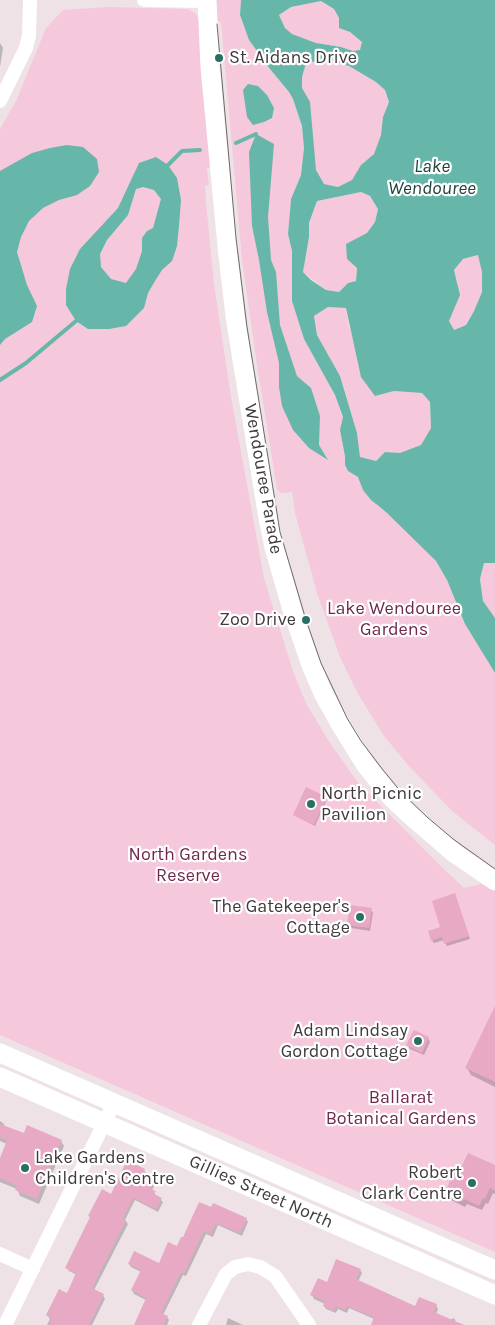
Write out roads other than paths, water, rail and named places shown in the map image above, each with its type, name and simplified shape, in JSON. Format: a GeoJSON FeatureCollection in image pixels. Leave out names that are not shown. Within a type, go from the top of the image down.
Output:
{"type":"FeatureCollection","features":[{"type":"Feature","properties":{"kind":"main road","name":"Wendouree Parade"},"geometry":{"type":"LineString","coordinates":[[207,1],[210,67],[236,323],[268,518],[292,613],[311,665],[324,693],[339,722],[365,764],[392,798],[423,828],[495,882]]}},
{"type":"Feature","properties":{"kind":"main road","name":"Gillies Street North"},"geometry":{"type":"LineString","coordinates":[[0,1053],[495,1270]]}},
{"type":"Feature","properties":{"kind":"main road","name":"Gillies Street North"},"geometry":{"type":"LineString","coordinates":[[0,1077],[495,1295]]}},
{"type":"Feature","properties":{"kind":"street"},"geometry":{"type":"LineString","coordinates":[[0,101],[26,48],[29,35],[30,0]]}},
{"type":"Feature","properties":{"kind":"street"},"geometry":{"type":"LineString","coordinates":[[144,0],[207,1]]}},
{"type":"Feature","properties":{"kind":"street"},"geometry":{"type":"LineString","coordinates":[[5,1325],[114,1103]]}},
{"type":"Feature","properties":{"kind":"street"},"geometry":{"type":"LineString","coordinates":[[0,1254],[33,1269]]}},
{"type":"Feature","properties":{"kind":"street"},"geometry":{"type":"LineString","coordinates":[[199,1325],[226,1274],[235,1267],[248,1264],[260,1267],[275,1276],[309,1325]]}},
{"type":"Feature","properties":{"kind":"water","name":"Lake Wendouree"},"geometry":{"type":"Polygon","coordinates":[[[241,0],[495,0],[495,563],[484,563],[480,579],[483,601],[495,618],[495,673],[465,624],[447,580],[436,561],[386,512],[371,500],[363,490],[358,477],[348,471],[345,465],[340,430],[343,417],[335,395],[304,339],[292,301],[292,251],[288,234],[291,199],[301,175],[304,148],[302,126],[293,99],[249,40],[240,15],[241,0]],[[321,1],[291,7],[279,15],[285,28],[292,34],[316,43],[353,51],[360,50],[362,42],[350,32],[339,28],[339,18],[334,9],[321,1]],[[328,59],[306,63],[302,77],[302,88],[310,102],[316,170],[324,184],[338,187],[352,180],[361,165],[374,154],[381,135],[383,117],[389,102],[385,90],[376,82],[349,66],[328,59]],[[361,192],[317,201],[309,223],[309,237],[303,272],[326,290],[339,292],[348,283],[356,281],[357,268],[347,259],[346,244],[367,233],[375,222],[378,209],[370,196],[361,192]],[[478,255],[463,259],[454,270],[460,295],[449,321],[454,330],[466,325],[482,292],[482,272],[478,255]],[[328,307],[314,316],[317,335],[340,376],[357,433],[360,457],[376,461],[385,452],[400,453],[421,445],[431,428],[430,402],[422,393],[394,391],[375,396],[361,377],[346,308],[328,307]]]}},
{"type":"Feature","properties":{"kind":"water"},"geometry":{"type":"Polygon","coordinates":[[[248,84],[258,86],[267,95],[274,108],[272,118],[253,125],[247,117],[243,90],[248,84]]]}},
{"type":"Feature","properties":{"kind":"water"},"geometry":{"type":"Polygon","coordinates":[[[256,134],[274,144],[268,217],[271,260],[276,272],[280,325],[297,376],[311,388],[320,416],[319,445],[328,460],[309,448],[293,430],[282,406],[279,387],[279,363],[267,312],[252,226],[249,152],[256,134]]]}},
{"type":"Feature","properties":{"kind":"water"},"geometry":{"type":"Polygon","coordinates":[[[67,145],[83,147],[97,159],[99,172],[90,186],[77,195],[59,200],[43,208],[29,221],[21,237],[17,252],[27,285],[37,306],[32,322],[5,339],[0,345],[0,171],[32,153],[67,145]]]}},
{"type":"Feature","properties":{"kind":"water"},"geometry":{"type":"Polygon","coordinates":[[[156,157],[168,165],[177,178],[181,200],[177,246],[172,261],[162,270],[148,293],[144,308],[126,326],[109,329],[88,329],[76,321],[66,305],[66,289],[70,269],[80,249],[118,208],[139,163],[156,157]],[[143,187],[136,189],[128,215],[107,240],[100,254],[101,267],[111,279],[126,283],[136,269],[142,251],[142,238],[147,231],[153,228],[161,199],[154,190],[143,187]]]}},
{"type":"Feature","properties":{"kind":"waterway"},"geometry":{"type":"LineString","coordinates":[[236,143],[256,134]]}},
{"type":"Feature","properties":{"kind":"waterway"},"geometry":{"type":"LineString","coordinates":[[168,165],[182,151],[200,150]]}},
{"type":"Feature","properties":{"kind":"waterway"},"geometry":{"type":"LineString","coordinates":[[0,380],[26,363],[76,321]]}},
{"type":"Feature","properties":{"kind":"tram line"},"geometry":{"type":"LineString","coordinates":[[217,24],[236,238],[247,327],[280,532],[306,620],[321,663],[347,718],[361,741],[383,770],[402,793],[427,817],[453,839],[495,869]]}},
{"type":"Feature","properties":{"kind":"place","name":"St. Aidans Drive"},"geometry":{"type":"Point","coordinates":[219,58]}},
{"type":"Feature","properties":{"kind":"place","name":"Zoo Drive"},"geometry":{"type":"Point","coordinates":[306,620]}},
{"type":"Feature","properties":{"kind":"place","name":"North Picnic Pavilion"},"geometry":{"type":"Point","coordinates":[311,804]}},
{"type":"Feature","properties":{"kind":"place","name":"The Gatekeeper's Cottage"},"geometry":{"type":"Point","coordinates":[360,917]}},
{"type":"Feature","properties":{"kind":"place","name":"Adam Lindsay Gordon Cottage"},"geometry":{"type":"Point","coordinates":[418,1041]}},
{"type":"Feature","properties":{"kind":"place","name":"Lake Gardens Children's Centre"},"geometry":{"type":"Point","coordinates":[25,1168]}},
{"type":"Feature","properties":{"kind":"place","name":"Robert Clark Centre"},"geometry":{"type":"Point","coordinates":[472,1183]}},
{"type":"Feature","properties":{"kind":"park label","name":"Lake Wendouree Gardens"},"geometry":{"type":"Point","coordinates":[394,619]}},
{"type":"Feature","properties":{"kind":"park label","name":"North Gardens Reserve"},"geometry":{"type":"Point","coordinates":[188,865]}},
{"type":"Feature","properties":{"kind":"park label","name":"Ballarat Botanical Gardens"},"geometry":{"type":"Point","coordinates":[401,1108]}}]}
